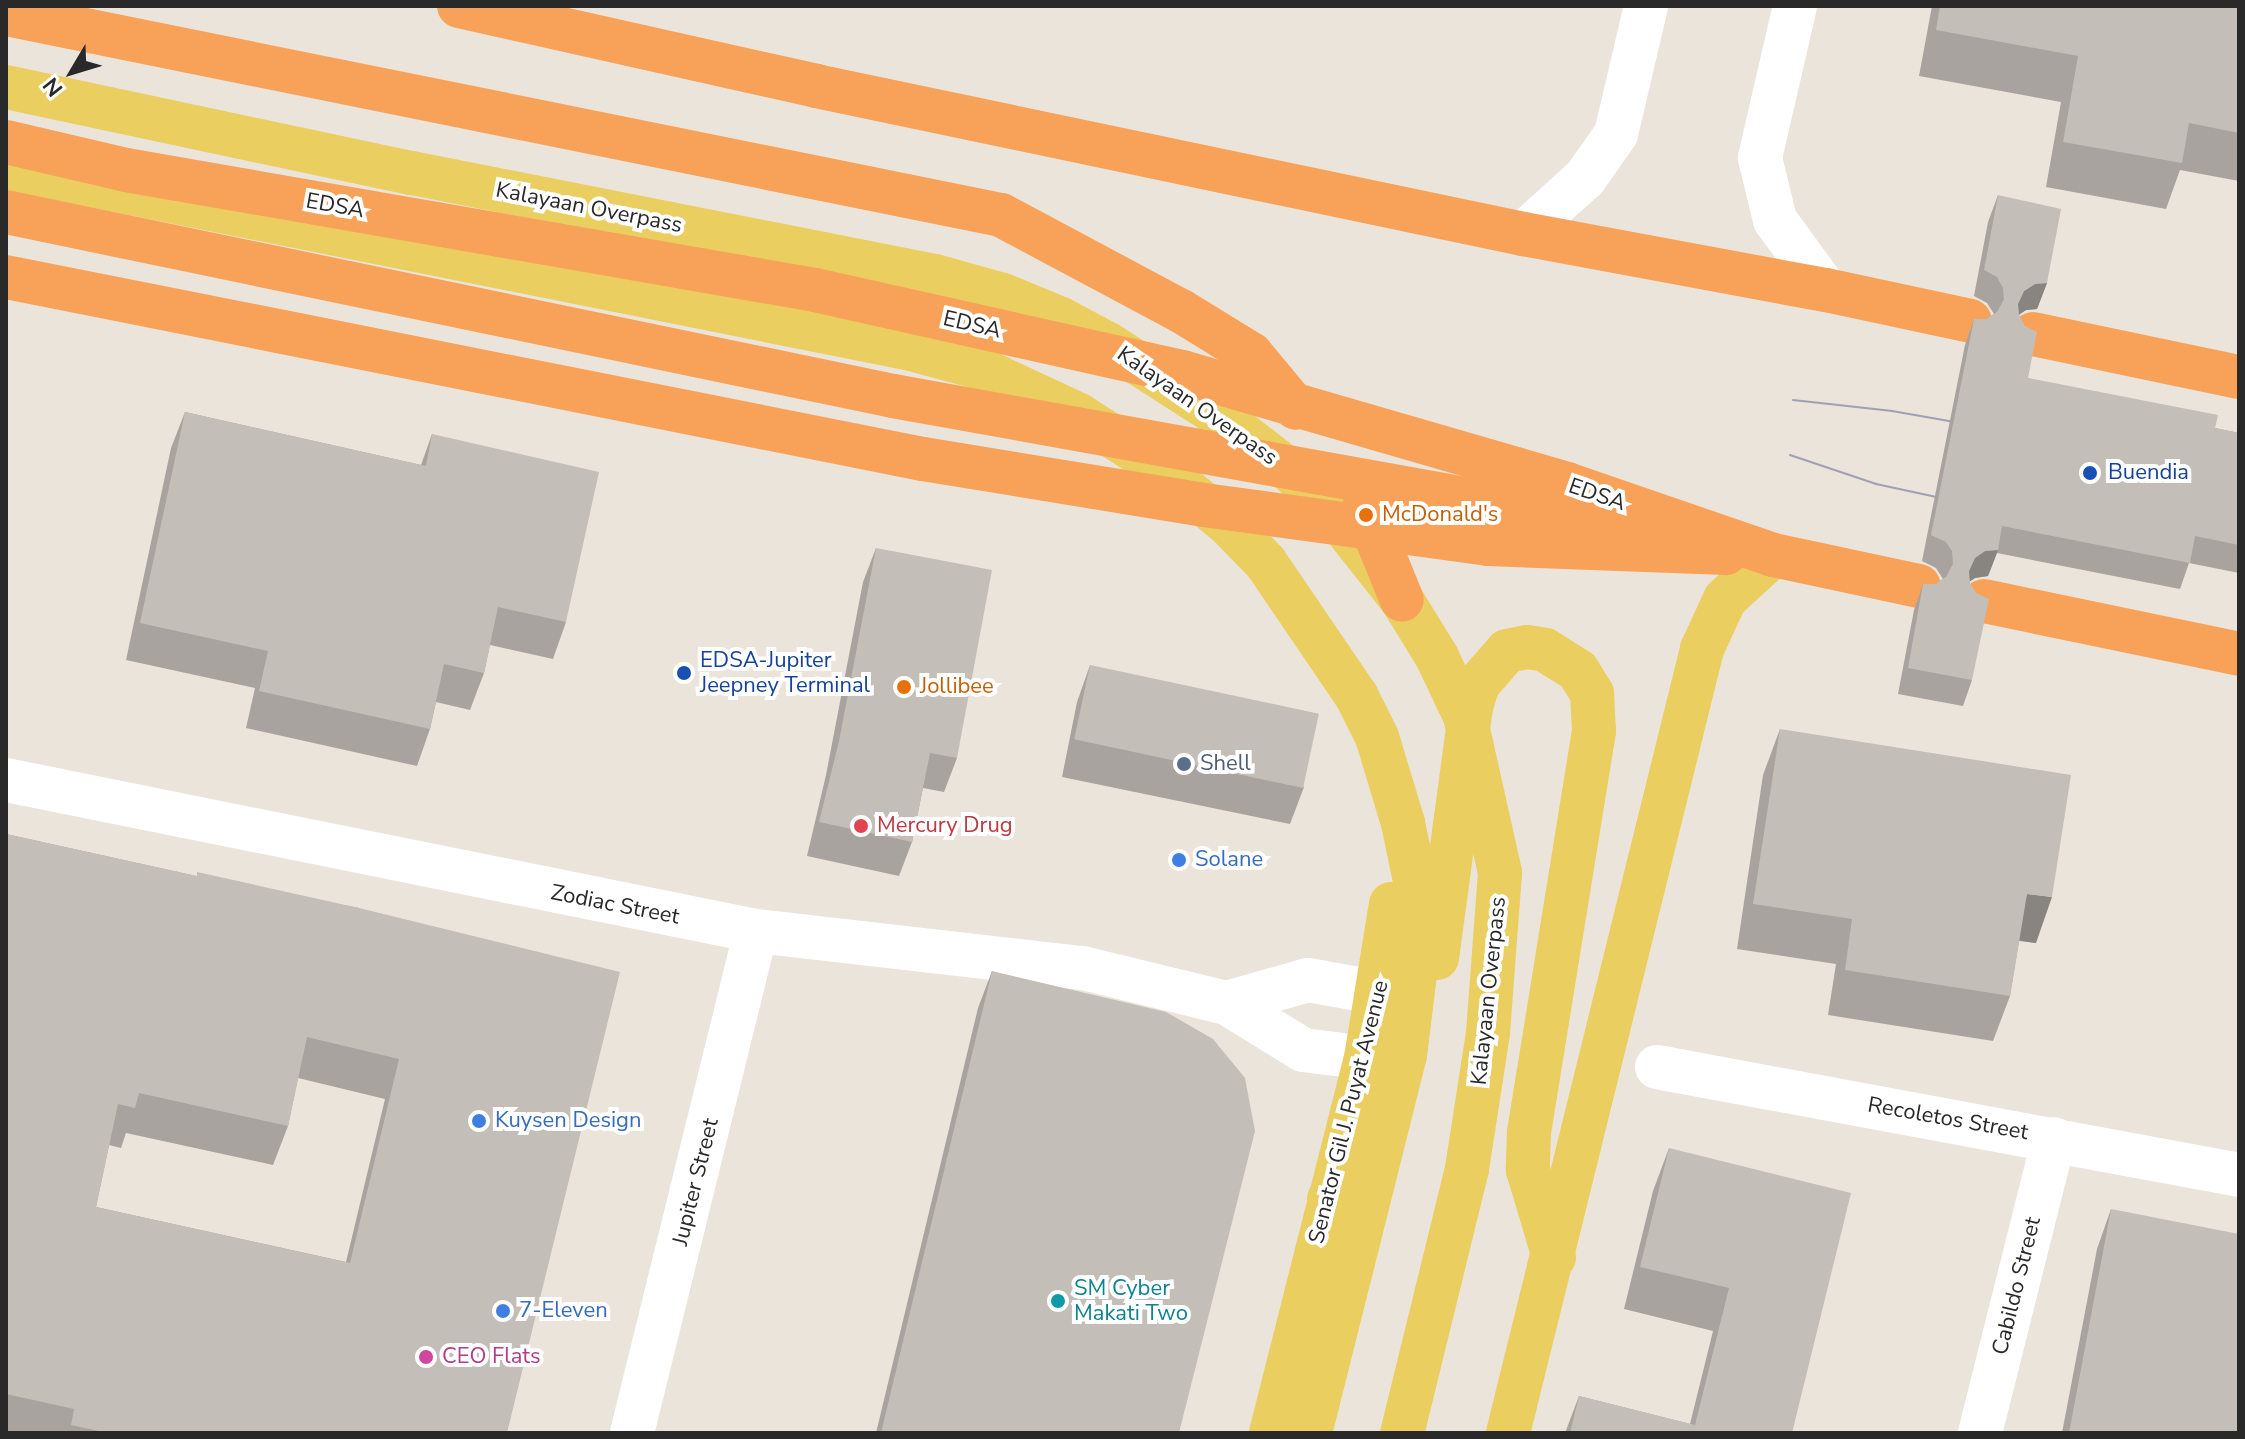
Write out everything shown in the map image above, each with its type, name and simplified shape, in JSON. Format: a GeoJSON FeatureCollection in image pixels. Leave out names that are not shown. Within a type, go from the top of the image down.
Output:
{"type":"FeatureCollection","features":[{"type":"Feature","properties":{"kind":"highway"},"geometry":{"type":"LineString","coordinates":[[459,6],[816,86],[1523,234],[1826,290],[1970,321]]}},
{"type":"Feature","properties":{"kind":"highway"},"geometry":{"type":"LineString","coordinates":[[6,14],[1001,215],[1181,311],[1251,354],[1341,462],[1375,529],[1402,600]]}},
{"type":"Feature","properties":{"kind":"highway","name":"EDSA"},"geometry":{"type":"LineString","coordinates":[[6,142],[126,170],[815,290],[1182,372],[1567,484],[1773,555],[1919,586]]}},
{"type":"Feature","properties":{"kind":"highway"},"geometry":{"type":"LineString","coordinates":[[6,212],[893,396],[1773,555]]}},
{"type":"Feature","properties":{"kind":"highway"},"geometry":{"type":"LineString","coordinates":[[6,277],[923,459],[1204,505],[1488,544],[1773,555]]}},
{"type":"Feature","properties":{"kind":"highway"},"geometry":{"type":"LineString","coordinates":[[2033,334],[2239,377]]}},
{"type":"Feature","properties":{"kind":"highway"},"geometry":{"type":"LineString","coordinates":[[1984,601],[2239,654]]}},
{"type":"Feature","properties":{"kind":"main road","name":"Kalayaan Overpass"},"geometry":{"type":"LineString","coordinates":[[6,87],[412,173],[935,276],[1003,295],[1061,319],[1108,344],[1214,412],[1294,474],[1338,519],[1402,600],[1437,657],[1465,716],[1500,873],[1488,1033],[1467,1169],[1402,1433]]}},
{"type":"Feature","properties":{"kind":"main road"},"geometry":{"type":"LineString","coordinates":[[6,168],[911,349],[974,366],[1079,415],[1154,463],[1228,524],[1266,563],[1357,697],[1377,737],[1403,823],[1416,886],[1415,974],[1405,1055],[1310,1433]]}},
{"type":"Feature","properties":{"kind":"main road","name":"Senator Gil J. Puyat Avenue"},"geometry":{"type":"LineString","coordinates":[[1204,505],[1246,549],[1293,607],[1330,669],[1364,742],[1380,787],[1390,840],[1393,887],[1380,993],[1271,1433]]}},
{"type":"Feature","properties":{"kind":"main road"},"geometry":{"type":"LineString","coordinates":[[1508,1433],[1702,649],[1725,599],[1773,555]]}},
{"type":"Feature","properties":{"kind":"main road"},"geometry":{"type":"LineString","coordinates":[[1329,1199],[1399,1125],[1418,1082],[1471,707],[1478,684],[1507,651],[1527,647],[1545,650],[1578,671],[1592,693],[1594,731],[1529,1132],[1528,1170],[1554,1257]]}},
{"type":"Feature","properties":{"kind":"street"},"geometry":{"type":"LineString","coordinates":[[1523,234],[1585,178],[1616,134],[1646,6]]}},
{"type":"Feature","properties":{"kind":"street"},"geometry":{"type":"LineString","coordinates":[[1795,6],[1760,158],[1775,220],[1826,290]]}},
{"type":"Feature","properties":{"kind":"street","name":"Zodiac Street"},"geometry":{"type":"LineString","coordinates":[[6,780],[756,931],[1083,968],[1227,1003],[1303,1050],[1366,1058]]}},
{"type":"Feature","properties":{"kind":"street","name":"Jupiter Street"},"geometry":{"type":"LineString","coordinates":[[632,1433],[756,931]]}},
{"type":"Feature","properties":{"kind":"street","name":"Zodiac Street"},"geometry":{"type":"LineString","coordinates":[[1227,1003],[1308,980],[1380,993]]}},
{"type":"Feature","properties":{"kind":"street","name":"Recoletos Street"},"geometry":{"type":"LineString","coordinates":[[1657,1067],[2239,1175]]}},
{"type":"Feature","properties":{"kind":"street","name":"Cabildo Street"},"geometry":{"type":"LineString","coordinates":[[1980,1433],[2054,1139]]}},
{"type":"Feature","properties":{"kind":"building"},"geometry":{"type":"Polygon","coordinates":[[[1940,6],[2239,6],[2239,133],[2189,123],[2182,163],[2063,142],[2078,56],[1936,30],[1940,6]]]}},
{"type":"Feature","properties":{"kind":"building","name":"Buendia"},"geometry":{"type":"Polygon","coordinates":[[[1998,195],[2061,209],[2047,283],[2035,284],[2024,291],[2018,304],[2025,326],[2037,332],[2028,378],[2218,415],[2215,428],[2239,433],[2239,545],[2195,536],[2190,563],[2002,526],[1998,550],[1985,551],[1975,558],[1969,571],[1970,583],[1976,593],[1989,599],[1972,680],[1908,668],[1923,584],[1935,584],[1946,577],[1953,564],[1952,551],[1946,542],[1931,535],[1974,319],[1986,319],[1997,312],[2004,299],[1997,277],[1984,270],[1998,195]]]}},
{"type":"Feature","properties":{"kind":"building"},"geometry":{"type":"Polygon","coordinates":[[[185,412],[426,466],[432,434],[599,472],[566,622],[498,607],[484,673],[444,664],[430,729],[259,691],[268,651],[140,623],[185,412]]]}},
{"type":"Feature","properties":{"kind":"building","name":"Jollibee"},"geometry":{"type":"Polygon","coordinates":[[[876,548],[992,570],[957,758],[930,753],[912,842],[819,822],[839,741],[876,548]]]}},
{"type":"Feature","properties":{"kind":"building"},"geometry":{"type":"Polygon","coordinates":[[[1090,665],[1319,714],[1303,788],[1074,739],[1090,665]]]}},
{"type":"Feature","properties":{"kind":"building"},"geometry":{"type":"Polygon","coordinates":[[[1780,729],[2071,775],[2052,897],[2027,894],[2010,996],[1845,970],[1852,919],[1753,904],[1780,729]]]}},
{"type":"Feature","properties":{"kind":"building"},"geometry":{"type":"Polygon","coordinates":[[[6,834],[359,908],[620,972],[507,1433],[108,1433],[71,1425],[74,1409],[6,1394],[6,834]],[[307,1037],[288,1126],[139,1093],[135,1108],[118,1104],[96,1207],[350,1263],[399,1059],[307,1037]]]}},
{"type":"Feature","properties":{"kind":"building","name":"SM Cyber Makati Two"},"geometry":{"type":"Polygon","coordinates":[[[992,971],[1166,1012],[1213,1039],[1245,1078],[1255,1131],[1179,1433],[881,1433],[992,971]]]}},
{"type":"Feature","properties":{"kind":"building"},"geometry":{"type":"Polygon","coordinates":[[[1669,1148],[1851,1193],[1792,1433],[1570,1433],[1579,1396],[1695,1425],[1729,1288],[1640,1267],[1669,1148]]]}},
{"type":"Feature","properties":{"kind":"building"},"geometry":{"type":"Polygon","coordinates":[[[2111,1209],[2239,1234],[2239,1433],[2069,1433],[2111,1209]]]}},
{"type":"Feature","properties":{"kind":"tram line"},"geometry":{"type":"LineString","coordinates":[[1793,400],[1892,411],[1972,425]]}},
{"type":"Feature","properties":{"kind":"tram line"},"geometry":{"type":"LineString","coordinates":[[1790,455],[1876,484],[1955,501]]}},
{"type":"Feature","properties":{"kind":"place","name":"Buendia"},"geometry":{"type":"Point","coordinates":[2090,473]}},
{"type":"Feature","properties":{"kind":"place","name":"McDonald's"},"geometry":{"type":"Point","coordinates":[1366,515]}},
{"type":"Feature","properties":{"kind":"place","name":"EDSA-Jupiter Jeepney Terminal"},"geometry":{"type":"Point","coordinates":[684,673]}},
{"type":"Feature","properties":{"kind":"place","name":"Jollibee"},"geometry":{"type":"Point","coordinates":[904,687]}},
{"type":"Feature","properties":{"kind":"place","name":"Shell"},"geometry":{"type":"Point","coordinates":[1184,764]}},
{"type":"Feature","properties":{"kind":"place","name":"Mercury Drug"},"geometry":{"type":"Point","coordinates":[861,826]}},
{"type":"Feature","properties":{"kind":"place","name":"Solane"},"geometry":{"type":"Point","coordinates":[1179,860]}},
{"type":"Feature","properties":{"kind":"place","name":"Kuysen Design"},"geometry":{"type":"Point","coordinates":[479,1121]}},
{"type":"Feature","properties":{"kind":"place","name":"SM Cyber Makati Two"},"geometry":{"type":"Point","coordinates":[1058,1301]}},
{"type":"Feature","properties":{"kind":"place","name":"7-Eleven"},"geometry":{"type":"Point","coordinates":[503,1311]}},
{"type":"Feature","properties":{"kind":"place","name":"CEO Flats"},"geometry":{"type":"Point","coordinates":[426,1357]}}]}
